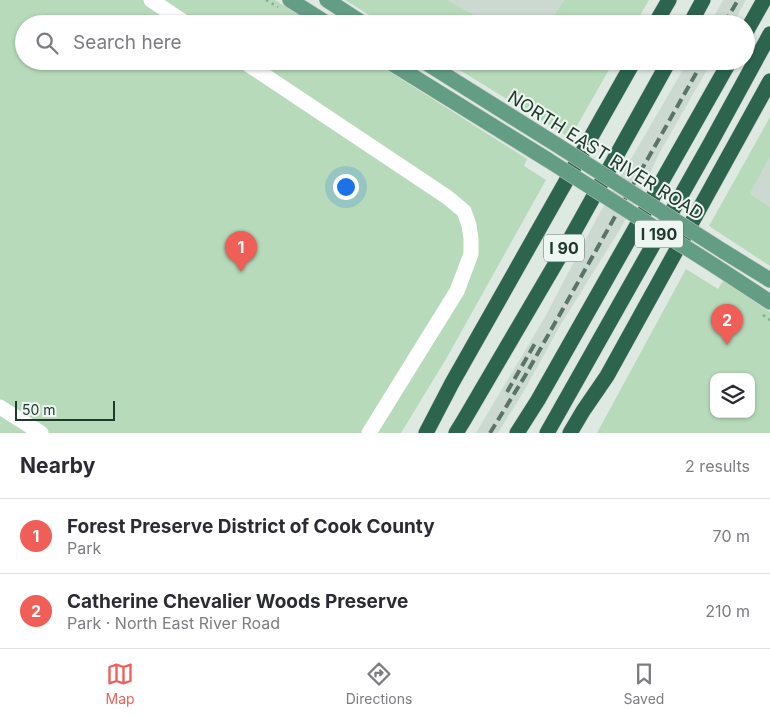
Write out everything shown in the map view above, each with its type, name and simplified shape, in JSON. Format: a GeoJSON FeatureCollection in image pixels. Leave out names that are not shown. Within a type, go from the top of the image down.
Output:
{"type":"FeatureCollection","features":[{"type":"Feature","properties":{"kind":"highway"},"geometry":{"type":"LineString","coordinates":[[660,15],[669,0]]}},
{"type":"Feature","properties":{"kind":"highway"},"geometry":{"type":"LineString","coordinates":[[695,15],[703,0]]}},
{"type":"Feature","properties":{"kind":"highway"},"geometry":{"type":"LineString","coordinates":[[755,16],[764,0]]}},
{"type":"Feature","properties":{"kind":"highway","name":"I 190"},"geometry":{"type":"LineString","coordinates":[[755,62],[770,34]]}},
{"type":"Feature","properties":{"kind":"highway"},"geometry":{"type":"LineString","coordinates":[[426,433],[452,383],[629,70]]}},
{"type":"Feature","properties":{"kind":"highway","name":"I 90"},"geometry":{"type":"LineString","coordinates":[[456,433],[570,239],[664,70]]}},
{"type":"Feature","properties":{"kind":"highway"},"geometry":{"type":"LineString","coordinates":[[517,433],[538,400],[725,70]]}},
{"type":"Feature","properties":{"kind":"highway","name":"I 190"},"geometry":{"type":"LineString","coordinates":[[547,433],[750,70]]}},
{"type":"Feature","properties":{"kind":"highway"},"geometry":{"type":"LineString","coordinates":[[570,433],[607,376],[770,81]]}},
{"type":"Feature","properties":{"kind":"highway"},"geometry":{"type":"LineString","coordinates":[[581,433],[607,376]]}},
{"type":"Feature","properties":{"kind":"highway"},"geometry":{"type":"LineString","coordinates":[[419,433],[452,383]]}},
{"type":"Feature","properties":{"kind":"main road"},"geometry":{"type":"LineString","coordinates":[[290,0],[314,15]]}},
{"type":"Feature","properties":{"kind":"main road"},"geometry":{"type":"LineString","coordinates":[[327,0],[350,15]]}},
{"type":"Feature","properties":{"kind":"main road","name":"NORTH EAST RIVER ROAD"},"geometry":{"type":"LineString","coordinates":[[403,70],[548,160],[770,302]]}},
{"type":"Feature","properties":{"kind":"main road","name":"NORTH EAST RIVER ROAD"},"geometry":{"type":"LineString","coordinates":[[437,70],[770,280]]}},
{"type":"Feature","properties":{"kind":"lane"},"geometry":{"type":"LineString","coordinates":[[152,0],[174,15]]}},
{"type":"Feature","properties":{"kind":"lane"},"geometry":{"type":"LineString","coordinates":[[257,70],[447,197],[464,211],[469,225],[471,254],[457,291],[369,433]]}},
{"type":"Feature","properties":{"kind":"lane"},"geometry":{"type":"LineString","coordinates":[[0,407],[40,433]]}},
{"type":"Feature","properties":{"kind":"shaded area"},"geometry":{"type":"Polygon","coordinates":[[[447,0],[564,0],[554,15],[475,15],[447,0]]]}},
{"type":"Feature","properties":{"kind":"shaded area"},"geometry":{"type":"Polygon","coordinates":[[[723,0],[746,0],[738,15],[715,15],[723,0]]]}},
{"type":"Feature","properties":{"kind":"shaded area"},"geometry":{"type":"Polygon","coordinates":[[[683,70],[707,70],[660,152],[619,231],[561,324],[498,433],[476,433],[545,317],[599,214],[683,70]]]}},
{"type":"Feature","properties":{"kind":"shaded area"},"geometry":{"type":"Polygon","coordinates":[[[770,157],[770,207],[750,194],[770,157]]]}},
{"type":"Feature","properties":{"kind":"green space"},"geometry":{"type":"Polygon","coordinates":[[[0,0],[275,0],[299,15],[15,15],[15,70],[387,70],[527,159],[524,166],[546,180],[446,359],[401,433],[0,433],[0,0]]]}},
{"type":"Feature","properties":{"kind":"green space"},"geometry":{"type":"Polygon","coordinates":[[[345,0],[447,0],[475,15],[369,15],[345,0]]]}},
{"type":"Feature","properties":{"kind":"green space"},"geometry":{"type":"Polygon","coordinates":[[[564,0],[649,0],[640,15],[554,15],[564,0]]]}},
{"type":"Feature","properties":{"kind":"green space"},"geometry":{"type":"Polygon","coordinates":[[[460,70],[609,70],[570,138],[460,70]]]}},
{"type":"Feature","properties":{"kind":"green space"},"geometry":{"type":"Polygon","coordinates":[[[770,117],[770,157],[750,194],[770,207],[770,266],[709,226],[770,117]]]}},
{"type":"Feature","properties":{"kind":"green space"},"geometry":{"type":"Polygon","coordinates":[[[686,269],[718,289],[723,281],[770,312],[770,433],[597,433],[686,269]]]}},
{"type":"Feature","properties":{"kind":"railway"},"geometry":{"type":"LineString","coordinates":[[729,15],[738,0]]}},
{"type":"Feature","properties":{"kind":"railway"},"geometry":{"type":"LineString","coordinates":[[490,433],[525,376],[698,70]]}},
{"type":"Feature","properties":{"kind":"railway"},"geometry":{"type":"LineString","coordinates":[[507,392],[537,340]]}},
{"type":"Feature","properties":{"kind":"place","name":"Forest Preserve District of Cook County"},"geometry":{"type":"Point","coordinates":[241,272]}},
{"type":"Feature","properties":{"kind":"place","name":"Catherine Chevalier Woods Preserve"},"geometry":{"type":"Point","coordinates":[727,345]}}]}
